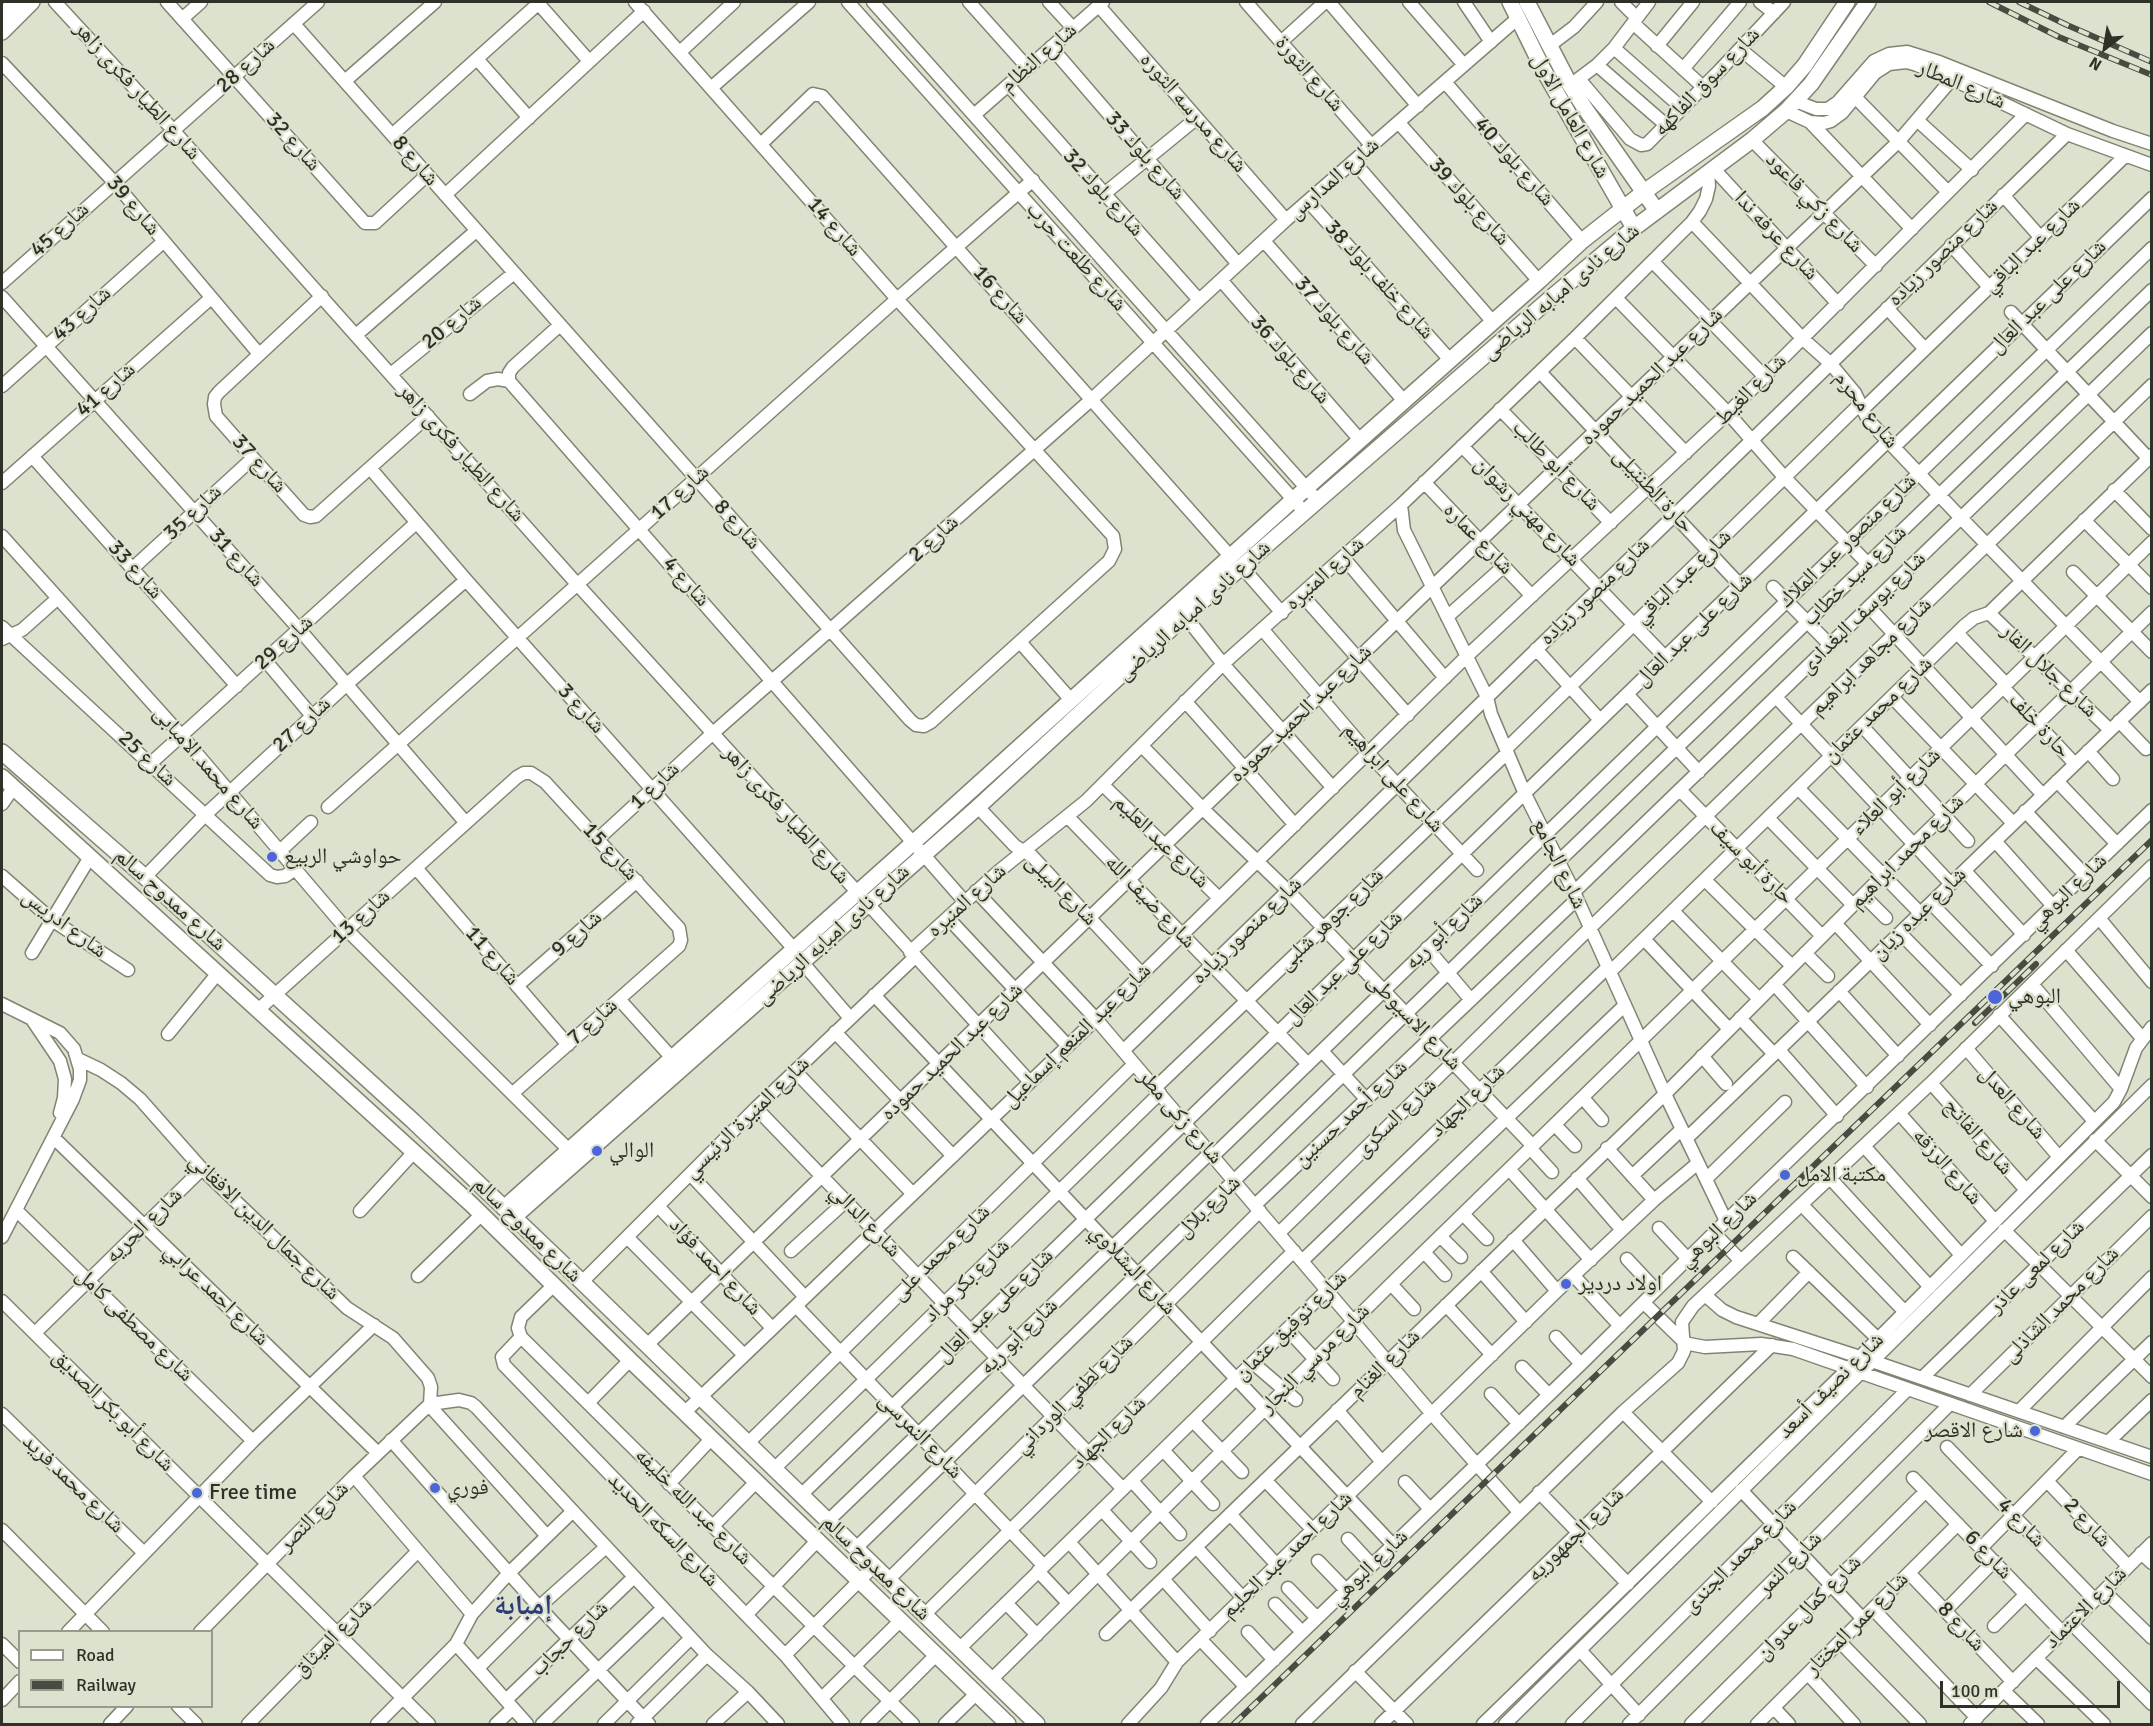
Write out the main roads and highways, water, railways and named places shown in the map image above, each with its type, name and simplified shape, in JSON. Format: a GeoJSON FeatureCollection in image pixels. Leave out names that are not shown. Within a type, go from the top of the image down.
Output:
{"type":"FeatureCollection","features":[{"type":"Feature","properties":{"kind":"main road"},"geometry":{"type":"LineString","coordinates":[[2,16],[15,2]]}},
{"type":"Feature","properties":{"kind":"main road"},"geometry":{"type":"LineString","coordinates":[[2,32],[32,2]]}},
{"type":"Feature","properties":{"kind":"main road","name":"شارع العامل الاول"},"geometry":{"type":"LineString","coordinates":[[1510,2],[1544,71],[1634,228]]}},
{"type":"Feature","properties":{"kind":"main road","name":"شارع العامل الاول"},"geometry":{"type":"LineString","coordinates":[[1527,2],[1550,46],[1574,82],[1598,129],[1657,211]]}},
{"type":"Feature","properties":{"kind":"main road","name":"شارع نادى امبابه الرياضى"},"geometry":{"type":"LineString","coordinates":[[509,1212],[919,848],[1071,700],[1582,241],[1644,192],[1747,120],[1786,87],[1805,65],[1847,2]]}},
{"type":"Feature","properties":{"kind":"main road","name":"شارع نادى امبابه الرياضى"},"geometry":{"type":"LineString","coordinates":[[919,848],[978,807],[1185,616],[1552,297],[1634,228],[1752,140],[1791,106],[1825,66],[1868,2]]}},
{"type":"Feature","properties":{"kind":"main road","name":"شارع ممدوح سالم"},"geometry":{"type":"LineString","coordinates":[[2,752],[145,877],[412,1120],[582,1282],[1037,1725]]}},
{"type":"Feature","properties":{"kind":"main road","name":"شارع ممدوح سالم"},"geometry":{"type":"LineString","coordinates":[[2,777],[482,1214],[684,1413],[1008,1725]]}},
{"type":"Feature","properties":{"kind":"main road","name":"شارع نادى امبابه الرياضى"},"geometry":{"type":"LineString","coordinates":[[573,1155],[672,1058],[798,956]]}},
{"type":"Feature","properties":{"kind":"main road"},"geometry":{"type":"LineString","coordinates":[[397,1136],[412,1120]]}},
{"type":"Feature","properties":{"kind":"railway"},"geometry":{"type":"LineString","coordinates":[[1989,2],[2059,37],[2152,75]]}},
{"type":"Feature","properties":{"kind":"railway"},"geometry":{"type":"LineString","coordinates":[[2019,2],[2152,62]]}},
{"type":"Feature","properties":{"kind":"railway"},"geometry":{"type":"LineString","coordinates":[[1234,1724],[2152,840]]}},
{"type":"Feature","properties":{"kind":"railway"},"geometry":{"type":"LineString","coordinates":[[1975,1023],[2036,964]]}},
{"type":"Feature","properties":{"kind":"place","name":"حواوشي الربيع"},"geometry":{"type":"Point","coordinates":[272,857]}},
{"type":"Feature","properties":{"kind":"place","name":"البوهي"},"geometry":{"type":"Point","coordinates":[1995,997]}},
{"type":"Feature","properties":{"kind":"place","name":"الوالي"},"geometry":{"type":"Point","coordinates":[597,1151]}},
{"type":"Feature","properties":{"kind":"place","name":"مكتبة الامل"},"geometry":{"type":"Point","coordinates":[1785,1175]}},
{"type":"Feature","properties":{"kind":"place","name":"اولاد دردير"},"geometry":{"type":"Point","coordinates":[1566,1284]}},
{"type":"Feature","properties":{"kind":"place","name":"شارع الاقصر"},"geometry":{"type":"Point","coordinates":[2035,1431]}},
{"type":"Feature","properties":{"kind":"place","name":"فوري"},"geometry":{"type":"Point","coordinates":[435,1488]}},
{"type":"Feature","properties":{"kind":"place","name":"Free time"},"geometry":{"type":"Point","coordinates":[197,1493]}},
{"type":"Feature","properties":{"kind":"district","name":"إمبابة"},"geometry":{"type":"Point","coordinates":[523,1607]}}]}
